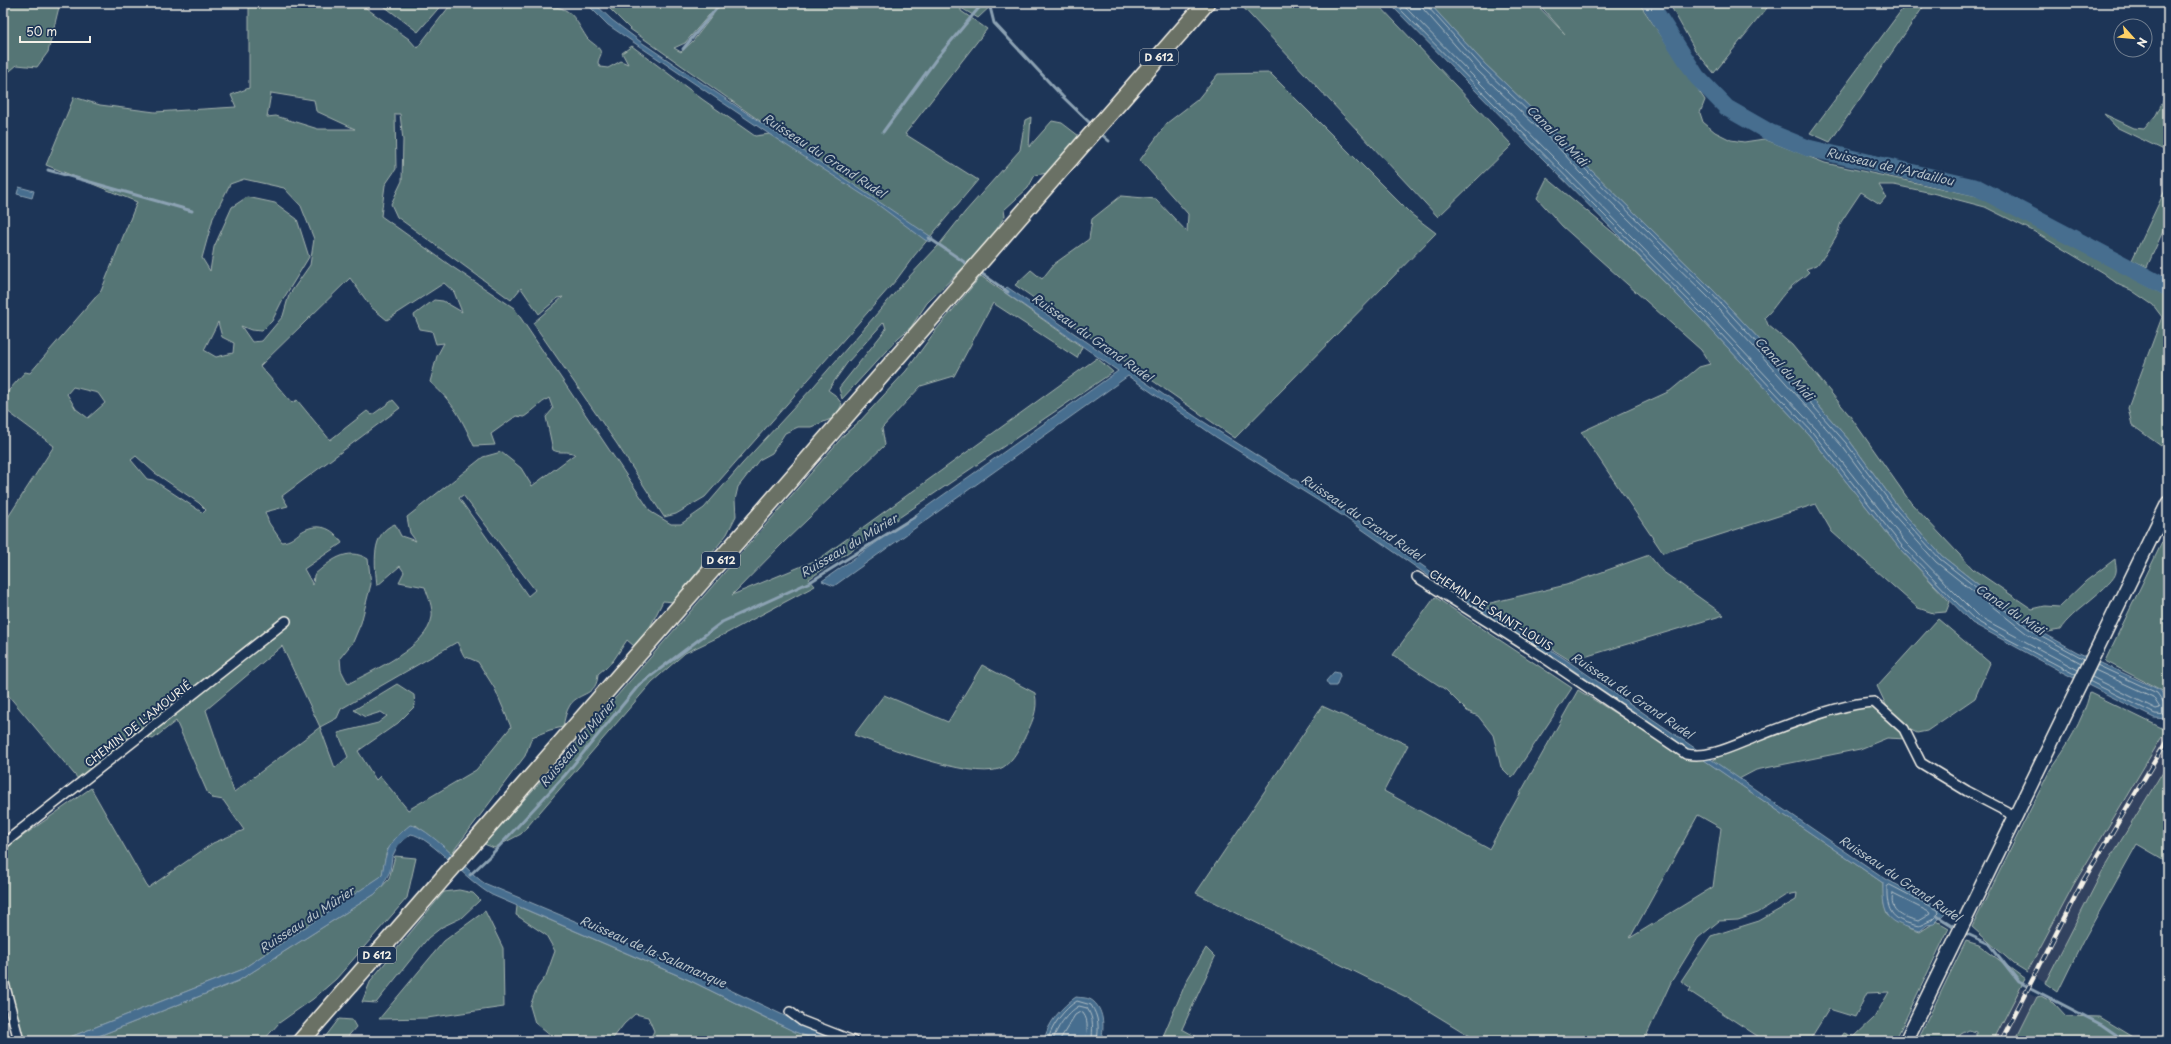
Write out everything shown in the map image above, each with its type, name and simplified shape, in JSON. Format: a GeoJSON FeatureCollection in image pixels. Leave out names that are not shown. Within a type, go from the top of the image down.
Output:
{"type":"FeatureCollection","features":[{"type":"Feature","properties":{"kind":"highway","name":"D 612"},"geometry":{"type":"LineString","coordinates":[[302,1041],[1206,3]]}},
{"type":"Feature","properties":{"kind":"main road"},"geometry":{"type":"LineString","coordinates":[[1906,1041],[2168,503]]}},
{"type":"Feature","properties":{"kind":"street","name":"CHEMIN DE SAINT-LOUIS"},"geometry":{"type":"LineString","coordinates":[[1417,577],[1540,655],[1678,749],[1692,755],[1706,754],[1842,708],[1874,702],[1904,729],[1921,763],[1967,791],[2015,816]]}},
{"type":"Feature","properties":{"kind":"street","name":"CHEMIN DE L'AMOURIÉ"},"geometry":{"type":"LineString","coordinates":[[3,844],[286,621]]}},
{"type":"Feature","properties":{"kind":"street"},"geometry":{"type":"LineString","coordinates":[[3,979],[19,1041]]}},
{"type":"Feature","properties":{"kind":"street"},"geometry":{"type":"LineString","coordinates":[[790,1012],[802,1021],[853,1041]]}},
{"type":"Feature","properties":{"kind":"shaded area"},"geometry":{"type":"Polygon","coordinates":[[[2166,730],[2168,732],[2168,763],[2102,872],[2045,983],[2027,972],[2074,884],[2166,730]]]}},
{"type":"Feature","properties":{"kind":"shaded area"},"geometry":{"type":"Polygon","coordinates":[[[2020,988],[2037,997],[2015,1041],[1993,1041],[2020,988]]]}},
{"type":"Feature","properties":{"kind":"green space"},"geometry":{"type":"Polygon","coordinates":[[[3,3],[60,3],[48,52],[37,67],[17,65],[4,76],[3,3]]]}},
{"type":"Feature","properties":{"kind":"green space"},"geometry":{"type":"Polygon","coordinates":[[[249,3],[359,3],[409,39],[417,48],[452,3],[550,3],[546,7],[562,8],[572,15],[587,38],[598,47],[601,52],[598,63],[600,67],[608,68],[621,61],[628,64],[622,53],[632,46],[702,99],[755,136],[777,133],[630,29],[604,3],[994,3],[978,18],[961,8],[961,11],[987,29],[905,134],[978,180],[914,256],[897,279],[705,497],[676,514],[664,517],[617,444],[533,323],[563,297],[558,298],[539,314],[521,288],[511,300],[397,217],[391,204],[402,181],[403,140],[400,114],[395,114],[396,169],[385,185],[381,216],[451,266],[514,308],[651,512],[671,524],[681,524],[704,508],[938,246],[965,212],[1020,150],[1025,120],[1031,117],[1029,147],[1052,121],[1062,123],[1079,136],[1048,173],[1035,175],[1028,188],[1004,210],[1005,216],[993,235],[969,262],[927,303],[911,327],[898,338],[842,399],[839,388],[886,329],[884,322],[847,363],[828,390],[835,395],[842,404],[836,417],[811,427],[798,427],[785,433],[772,453],[759,460],[738,487],[735,500],[736,516],[727,534],[674,602],[663,601],[650,627],[634,646],[627,640],[613,661],[598,674],[595,687],[578,697],[570,705],[566,713],[563,727],[532,737],[525,756],[451,854],[416,825],[387,850],[382,875],[379,878],[241,970],[60,1041],[22,1041],[3,967],[3,850],[91,788],[148,888],[213,843],[244,830],[223,800],[212,798],[208,794],[176,721],[153,739],[138,735],[79,780],[3,689],[3,525],[54,446],[3,408],[3,397],[25,372],[30,373],[101,291],[137,202],[46,165],[74,97],[100,105],[155,112],[236,107],[231,95],[249,88],[249,3]],[[709,15],[685,43],[674,48],[681,52],[693,41],[713,15],[709,15]],[[271,93],[267,117],[276,116],[318,129],[355,129],[316,111],[314,100],[271,93]],[[244,179],[230,184],[213,218],[202,258],[210,271],[214,247],[232,207],[247,197],[275,203],[297,219],[309,257],[282,301],[272,321],[262,331],[251,330],[241,326],[252,342],[262,341],[283,316],[289,295],[310,265],[314,239],[301,206],[284,188],[244,179]],[[350,278],[260,366],[292,403],[297,400],[330,440],[367,411],[372,415],[393,400],[400,408],[282,496],[288,506],[265,512],[269,523],[282,542],[290,540],[307,529],[319,527],[334,533],[342,543],[304,569],[313,585],[314,575],[339,557],[353,554],[360,555],[368,559],[371,584],[361,623],[353,642],[340,658],[341,670],[348,684],[398,657],[410,648],[420,639],[428,628],[432,617],[431,605],[425,587],[399,582],[404,572],[400,566],[377,586],[375,569],[376,550],[381,535],[387,528],[395,524],[401,536],[416,541],[410,533],[407,517],[483,457],[501,452],[521,468],[532,486],[575,454],[553,450],[546,417],[553,409],[549,398],[524,417],[516,416],[491,434],[495,445],[474,446],[456,411],[438,389],[430,382],[437,356],[444,343],[436,344],[432,331],[420,329],[414,315],[434,300],[443,301],[462,312],[454,292],[444,283],[387,320],[371,307],[350,278]],[[218,322],[204,350],[216,357],[233,353],[234,343],[222,337],[218,322]],[[73,387],[67,394],[76,409],[88,418],[105,403],[98,393],[73,387]],[[136,456],[131,460],[147,479],[153,480],[203,513],[206,510],[199,503],[155,473],[136,456]],[[463,495],[459,498],[528,596],[535,590],[463,495]],[[457,642],[341,709],[337,718],[320,727],[335,768],[348,757],[338,733],[378,723],[387,716],[381,712],[365,717],[354,710],[397,684],[414,695],[415,706],[398,723],[358,751],[376,780],[380,776],[408,810],[476,770],[511,727],[495,689],[478,662],[464,656],[457,642]],[[282,646],[206,710],[234,792],[320,727],[282,646]]]}},
{"type":"Feature","properties":{"kind":"green space"},"geometry":{"type":"Polygon","coordinates":[[[380,3],[443,3],[418,32],[380,3]]]}},
{"type":"Feature","properties":{"kind":"green space"},"geometry":{"type":"Polygon","coordinates":[[[1239,3],[1377,3],[1512,145],[1438,217],[1239,3]]]}},
{"type":"Feature","properties":{"kind":"green space"},"geometry":{"type":"Polygon","coordinates":[[[1429,3],[1535,3],[1565,34],[1538,3],[1639,3],[1705,100],[1700,113],[1703,122],[1715,132],[1731,140],[1744,142],[1764,139],[1825,163],[1986,198],[2168,297],[2168,433],[2161,446],[2132,425],[2128,408],[2162,317],[2153,305],[2131,290],[2119,285],[2103,273],[2033,231],[1985,207],[1894,185],[1879,185],[1886,197],[1880,204],[1861,192],[1841,222],[1837,235],[1825,255],[1817,265],[1806,269],[1809,272],[1781,297],[1765,317],[1768,325],[1792,345],[1850,416],[1911,503],[1973,569],[2032,609],[2045,606],[2059,607],[2086,581],[2115,559],[2116,572],[2114,577],[2073,615],[2060,630],[2048,632],[2031,626],[1942,556],[1899,508],[1849,440],[1759,339],[1713,290],[1587,166],[1561,137],[1485,64],[1429,3]]]}},
{"type":"Feature","properties":{"kind":"green space"},"geometry":{"type":"Polygon","coordinates":[[[1669,3],[1771,3],[1714,73],[1695,50],[1669,3]]]}},
{"type":"Feature","properties":{"kind":"green space"},"geometry":{"type":"Polygon","coordinates":[[[1896,3],[1926,3],[1830,142],[1810,133],[1903,8],[1896,3]]]}},
{"type":"Feature","properties":{"kind":"green space"},"geometry":{"type":"Polygon","coordinates":[[[1270,73],[1411,214],[1436,233],[1235,438],[1015,285],[1031,270],[1042,279],[1054,264],[1089,239],[1092,219],[1121,196],[1156,199],[1187,232],[1188,214],[1140,160],[1167,123],[1197,100],[1218,74],[1270,73]]]}},
{"type":"Feature","properties":{"kind":"green space"},"geometry":{"type":"Polygon","coordinates":[[[2168,91],[2168,152],[2116,127],[2104,114],[2134,128],[2144,129],[2156,115],[2168,91]]]}},
{"type":"Feature","properties":{"kind":"green space"},"geometry":{"type":"Polygon","coordinates":[[[1547,178],[1622,240],[1703,321],[1809,435],[1900,549],[1950,602],[1946,612],[1933,613],[1918,608],[1832,532],[1816,504],[1663,553],[1581,432],[1670,391],[1699,367],[1710,364],[1701,350],[1562,226],[1537,198],[1547,178]]]}},
{"type":"Feature","properties":{"kind":"green space"},"geometry":{"type":"Polygon","coordinates":[[[2168,184],[2168,220],[2147,267],[2132,260],[2168,184]]]}},
{"type":"Feature","properties":{"kind":"green space"},"geometry":{"type":"Polygon","coordinates":[[[981,276],[1082,347],[1077,358],[993,303],[954,376],[921,386],[882,428],[885,445],[783,543],[732,595],[819,559],[1097,358],[1113,372],[809,579],[815,586],[727,633],[685,653],[652,682],[521,834],[494,848],[484,844],[582,736],[845,434],[860,421],[906,371],[936,330],[981,276]]]}},
{"type":"Feature","properties":{"kind":"green space"},"geometry":{"type":"Polygon","coordinates":[[[2168,530],[2168,698],[2161,690],[2105,661],[2168,530]]]}},
{"type":"Feature","properties":{"kind":"green space"},"geometry":{"type":"Polygon","coordinates":[[[1649,555],[1662,571],[1724,615],[1571,661],[1482,605],[1566,585],[1649,555]]]}},
{"type":"Feature","properties":{"kind":"green space"},"geometry":{"type":"Polygon","coordinates":[[[1435,597],[1572,688],[1512,778],[1501,767],[1493,735],[1478,716],[1467,711],[1446,690],[1393,655],[1435,597]]]}},
{"type":"Feature","properties":{"kind":"green space"},"geometry":{"type":"Polygon","coordinates":[[[1938,619],[1990,663],[1975,698],[1927,731],[1917,733],[1911,730],[1887,707],[1877,686],[1938,619]]]}},
{"type":"Feature","properties":{"kind":"green space"},"geometry":{"type":"Polygon","coordinates":[[[982,665],[1035,693],[1036,706],[1032,723],[1017,752],[1003,767],[985,771],[948,766],[854,735],[884,695],[948,722],[982,665]]]}},
{"type":"Feature","properties":{"kind":"green space"},"geometry":{"type":"Polygon","coordinates":[[[1578,690],[1689,759],[1700,757],[1883,883],[1884,904],[1887,915],[1909,928],[1920,932],[1937,921],[1949,928],[1895,1041],[1839,1041],[1844,1033],[1854,1037],[1874,1018],[1889,992],[1867,993],[1855,1017],[1829,1009],[1809,1041],[1765,1041],[1689,991],[1691,988],[1681,981],[1711,936],[1759,921],[1796,900],[1797,893],[1786,895],[1758,913],[1738,920],[1719,921],[1698,938],[1671,982],[1644,1041],[1478,1041],[1406,997],[1196,893],[1322,706],[1408,745],[1384,791],[1489,849],[1578,690]],[[1698,815],[1630,938],[1713,887],[1721,828],[1698,815]]]}},
{"type":"Feature","properties":{"kind":"green space"},"geometry":{"type":"Polygon","coordinates":[[[2090,693],[2166,730],[2074,884],[2027,972],[2014,964],[1972,927],[2050,770],[2068,743],[2078,724],[2090,693]]]}},
{"type":"Feature","properties":{"kind":"green space"},"geometry":{"type":"Polygon","coordinates":[[[1863,705],[1873,707],[1899,730],[1906,739],[1887,738],[1860,749],[1756,770],[1739,779],[1712,761],[1726,752],[1863,705]]]}},
{"type":"Feature","properties":{"kind":"green space"},"geometry":{"type":"Polygon","coordinates":[[[2168,763],[2168,862],[2137,844],[2083,941],[2058,992],[2045,983],[2102,872],[2168,763]]]}},
{"type":"Feature","properties":{"kind":"green space"},"geometry":{"type":"Polygon","coordinates":[[[395,856],[416,858],[407,898],[336,979],[313,999],[279,1023],[263,1041],[86,1041],[238,981],[375,894],[389,879],[395,856]]]}},
{"type":"Feature","properties":{"kind":"green space"},"geometry":{"type":"Polygon","coordinates":[[[459,890],[473,893],[480,900],[461,918],[442,927],[428,938],[376,1003],[362,1002],[371,980],[444,892],[459,890]]]}},
{"type":"Feature","properties":{"kind":"green space"},"geometry":{"type":"Polygon","coordinates":[[[517,906],[691,981],[776,1023],[819,1041],[649,1041],[654,1031],[648,1017],[635,1014],[624,1024],[611,1041],[557,1041],[535,1023],[530,1006],[537,988],[546,976],[555,951],[546,935],[516,915],[517,906]]]}},
{"type":"Feature","properties":{"kind":"green space"},"geometry":{"type":"Polygon","coordinates":[[[485,911],[503,948],[504,1007],[427,1018],[379,1019],[444,941],[485,911]]]}},
{"type":"Feature","properties":{"kind":"green space"},"geometry":{"type":"Polygon","coordinates":[[[1966,941],[1979,945],[2025,979],[1993,1041],[1976,1041],[1976,1032],[1969,1030],[1961,1034],[1956,1041],[1917,1041],[1966,941]]]}},
{"type":"Feature","properties":{"kind":"green space"},"geometry":{"type":"Polygon","coordinates":[[[1206,948],[1215,957],[1182,1029],[1204,1041],[1161,1041],[1187,980],[1206,948]]]}},
{"type":"Feature","properties":{"kind":"green space"},"geometry":{"type":"Polygon","coordinates":[[[2041,996],[2054,1003],[2066,1016],[2099,1017],[2139,1041],[2015,1041],[2037,997],[2041,996]]]}},
{"type":"Feature","properties":{"kind":"green space"},"geometry":{"type":"Polygon","coordinates":[[[339,1019],[352,1020],[356,1027],[344,1041],[322,1041],[339,1019]]]}},
{"type":"Feature","properties":{"kind":"water"},"geometry":{"type":"Polygon","coordinates":[[[586,3],[594,3],[612,20],[641,42],[933,238],[930,242],[925,240],[877,204],[772,136],[608,25],[586,3]]]}},
{"type":"Feature","properties":{"kind":"water","name":"Canal du Midi"},"geometry":{"type":"Polygon","coordinates":[[[1389,3],[1429,3],[1485,64],[1561,137],[1587,166],[1713,290],[1760,340],[1849,440],[1899,508],[1942,556],[2031,626],[2077,652],[2160,690],[2168,702],[2168,719],[2154,718],[2060,671],[1972,623],[1900,549],[1809,435],[1703,321],[1389,3]]]}},
{"type":"Feature","properties":{"kind":"water"},"geometry":{"type":"Polygon","coordinates":[[[19,187],[34,191],[32,198],[17,194],[19,187]]]}},
{"type":"Feature","properties":{"kind":"water"},"geometry":{"type":"Polygon","coordinates":[[[1007,287],[1196,417],[1346,512],[1480,606],[1562,657],[1886,879],[1947,911],[1934,924],[1927,925],[1920,931],[1901,925],[1894,921],[1889,917],[1886,911],[1883,895],[1883,883],[1560,661],[1477,610],[1343,516],[1216,437],[1128,376],[834,586],[822,581],[1118,371],[1003,291],[1007,287]]]}},
{"type":"Feature","properties":{"kind":"water"},"geometry":{"type":"Polygon","coordinates":[[[1334,672],[1339,673],[1340,676],[1336,686],[1329,686],[1326,681],[1334,672]]]}},
{"type":"Feature","properties":{"kind":"water"},"geometry":{"type":"Polygon","coordinates":[[[410,825],[417,827],[437,840],[484,883],[656,955],[800,1023],[847,1041],[819,1041],[795,1032],[689,980],[492,895],[472,881],[428,843],[411,834],[398,845],[392,857],[390,871],[383,885],[375,894],[238,981],[86,1041],[60,1041],[241,970],[380,877],[382,875],[387,852],[393,841],[410,825]]]}},
{"type":"Feature","properties":{"kind":"water"},"geometry":{"type":"Polygon","coordinates":[[[1076,997],[1088,998],[1092,1000],[1100,1010],[1103,1021],[1103,1032],[1100,1041],[1044,1041],[1048,1028],[1056,1016],[1076,997]]]}},
{"type":"Feature","properties":{"kind":"waterway"},"geometry":{"type":"LineString","coordinates":[[683,49],[721,3]]}},
{"type":"Feature","properties":{"kind":"waterway"},"geometry":{"type":"LineString","coordinates":[[883,132],[937,58],[983,3]]}},
{"type":"Feature","properties":{"kind":"waterway"},"geometry":{"type":"LineString","coordinates":[[989,3],[994,23],[1062,96],[1093,126]]}},
{"type":"Feature","properties":{"kind":"waterway","name":"Ruisseau de l'Ardaillou"},"geometry":{"type":"LineString","coordinates":[[1650,3],[1697,77],[1727,108],[1769,132],[1808,148],[1978,188],[2168,288]]}},
{"type":"Feature","properties":{"kind":"waterway"},"geometry":{"type":"LineString","coordinates":[[1100,133],[1109,141]]}},
{"type":"Feature","properties":{"kind":"waterway"},"geometry":{"type":"LineString","coordinates":[[48,170],[192,211]]}},
{"type":"Feature","properties":{"kind":"waterway","name":"Ruisseau du Grand Rudel"},"geometry":{"type":"LineString","coordinates":[[929,238],[970,266]]}},
{"type":"Feature","properties":{"kind":"waterway","name":"Ruisseau du Grand Rudel"},"geometry":{"type":"LineString","coordinates":[[978,271],[1008,292]]}},
{"type":"Feature","properties":{"kind":"waterway","name":"Ruisseau du Mûrier"},"geometry":{"type":"LineString","coordinates":[[470,875],[492,854],[565,775],[639,685],[722,622],[810,582],[916,516]]}},
{"type":"Feature","properties":{"kind":"waterway","name":"Ruisseau du Grand Rudel"},"geometry":{"type":"LineString","coordinates":[[1937,916],[1958,929]]}},
{"type":"Feature","properties":{"kind":"waterway","name":"Ruisseau du Grand Rudel"},"geometry":{"type":"LineString","coordinates":[[1963,932],[1989,944],[2019,982],[2102,1025],[2125,1041]]}},
{"type":"Feature","properties":{"kind":"railway"},"geometry":{"type":"LineString","coordinates":[[2001,1041],[2083,881],[2168,739]]}},
{"type":"Feature","properties":{"kind":"water label","name":"Ruisseau de la Salamanque"},"geometry":{"type":"Point","coordinates":[653,952]}}]}
